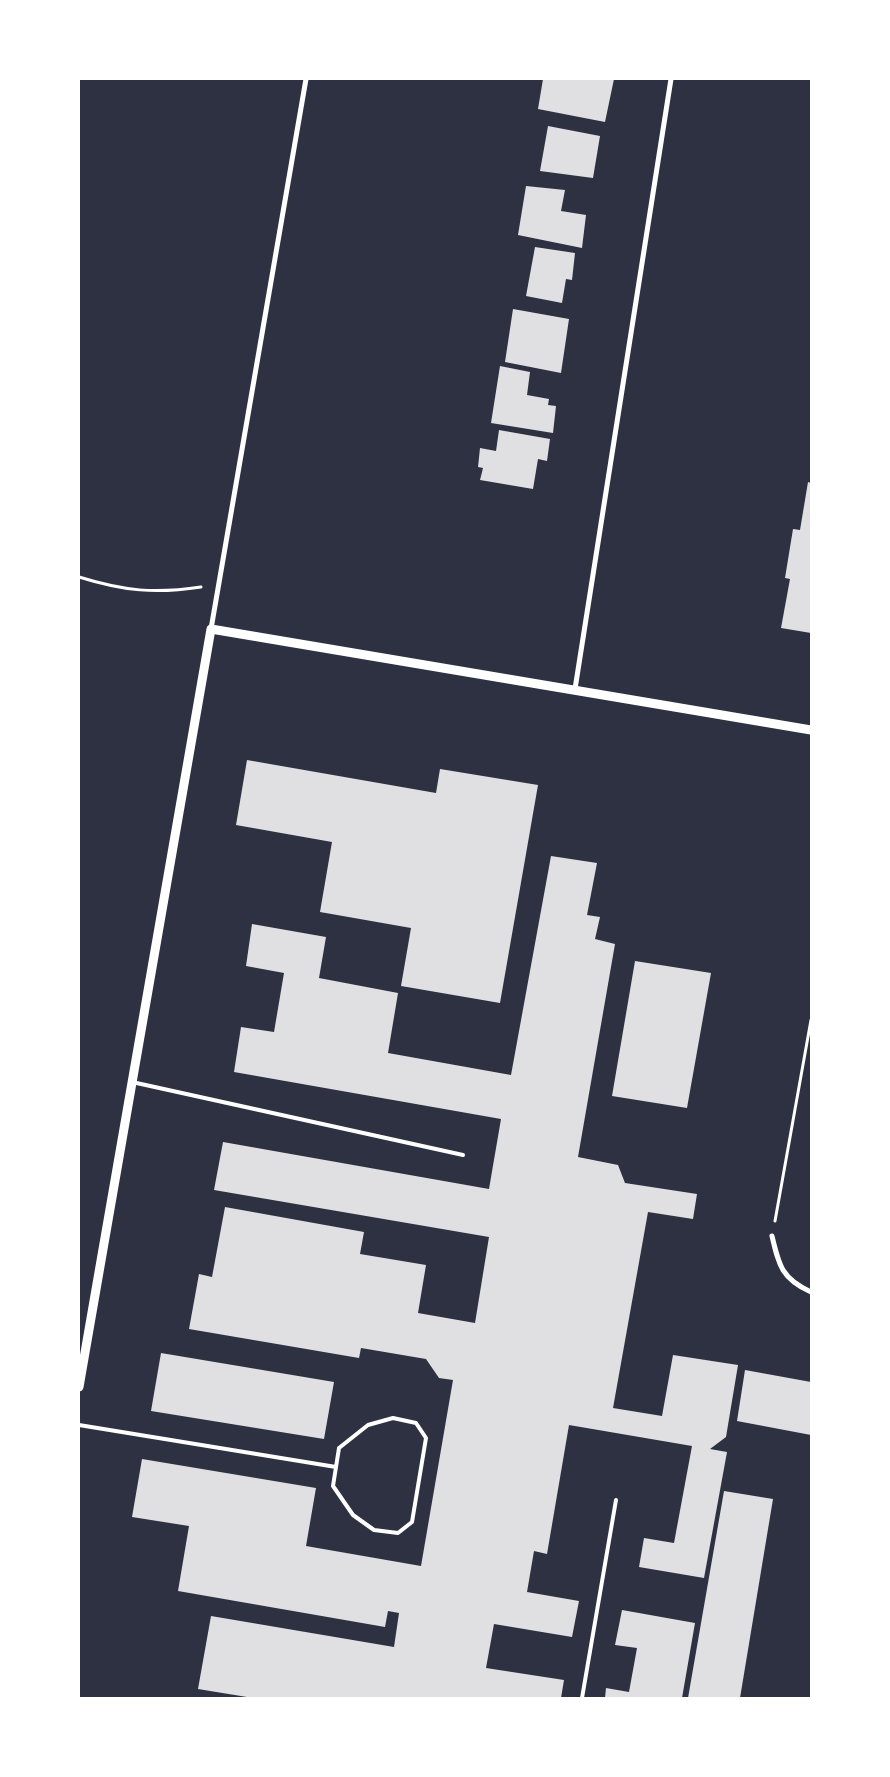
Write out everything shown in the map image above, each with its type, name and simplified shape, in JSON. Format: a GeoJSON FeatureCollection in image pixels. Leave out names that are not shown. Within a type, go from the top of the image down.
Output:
{"type":"FeatureCollection","features":[{"type":"Feature","properties":{"kind":"street"},"geometry":{"type":"LineString","coordinates":[[79,1387],[306,79]]}},
{"type":"Feature","properties":{"kind":"street"},"geometry":{"type":"LineString","coordinates":[[576,689],[671,79]]}},
{"type":"Feature","properties":{"kind":"street"},"geometry":{"type":"LineString","coordinates":[[211,629],[811,730]]}},
{"type":"Feature","properties":{"kind":"street"},"geometry":{"type":"LineString","coordinates":[[772,1236],[777,1258],[786,1276],[811,1292]]}},
{"type":"Feature","properties":{"kind":"lane"},"geometry":{"type":"LineString","coordinates":[[132,1082],[463,1155]]}},
{"type":"Feature","properties":{"kind":"lane"},"geometry":{"type":"LineString","coordinates":[[393,1418],[416,1423],[426,1438],[412,1522],[398,1533],[374,1530],[353,1515],[334,1486],[336,1467],[339,1448],[368,1426],[393,1418]]}},
{"type":"Feature","properties":{"kind":"lane"},"geometry":{"type":"LineString","coordinates":[[79,1425],[336,1467]]}},
{"type":"Feature","properties":{"kind":"lane"},"geometry":{"type":"LineString","coordinates":[[582,1698],[616,1500]]}},
{"type":"Feature","properties":{"kind":"path"},"geometry":{"type":"LineString","coordinates":[[79,578],[113,588],[164,592],[218,585]]}},
{"type":"Feature","properties":{"kind":"path"},"geometry":{"type":"LineString","coordinates":[[772,1236],[811,1020]]}},
{"type":"Feature","properties":{"kind":"building"},"geometry":{"type":"Polygon","coordinates":[[[543,79],[614,79],[605,122],[538,109],[543,79]]]}},
{"type":"Feature","properties":{"kind":"building"},"geometry":{"type":"Polygon","coordinates":[[[548,126],[600,136],[593,178],[540,171],[548,126]]]}},
{"type":"Feature","properties":{"kind":"building"},"geometry":{"type":"Polygon","coordinates":[[[526,186],[565,190],[561,211],[586,215],[582,248],[518,235],[526,186]]]}},
{"type":"Feature","properties":{"kind":"building"},"geometry":{"type":"Polygon","coordinates":[[[535,247],[575,253],[572,280],[566,279],[562,303],[526,296],[535,247]]]}},
{"type":"Feature","properties":{"kind":"building"},"geometry":{"type":"Polygon","coordinates":[[[513,309],[569,319],[561,373],[505,362],[513,309]]]}},
{"type":"Feature","properties":{"kind":"building"},"geometry":{"type":"Polygon","coordinates":[[[500,366],[530,372],[527,395],[549,399],[548,405],[556,406],[553,433],[491,423],[500,366]]]}},
{"type":"Feature","properties":{"kind":"building"},"geometry":{"type":"Polygon","coordinates":[[[499,430],[550,439],[547,461],[538,459],[533,489],[480,480],[483,468],[478,467],[480,448],[496,451],[499,430]]]}},
{"type":"Feature","properties":{"kind":"building"},"geometry":{"type":"Polygon","coordinates":[[[808,482],[811,483],[811,633],[781,628],[790,579],[785,578],[793,529],[800,530],[808,482]]]}},
{"type":"Feature","properties":{"kind":"building"},"geometry":{"type":"Polygon","coordinates":[[[247,760],[436,793],[440,769],[538,785],[500,1003],[401,986],[411,928],[320,912],[332,842],[236,825],[247,760]]]}},
{"type":"Feature","properties":{"kind":"building"},"geometry":{"type":"Polygon","coordinates":[[[551,856],[597,863],[587,915],[600,917],[595,939],[615,944],[578,1157],[618,1165],[625,1183],[697,1194],[693,1219],[648,1212],[613,1408],[662,1416],[673,1355],[738,1365],[726,1437],[710,1449],[727,1452],[704,1578],[639,1567],[644,1538],[674,1543],[692,1446],[569,1425],[547,1554],[534,1551],[527,1592],[579,1601],[572,1637],[494,1624],[486,1668],[564,1680],[561,1698],[253,1698],[198,1689],[211,1616],[394,1647],[399,1613],[388,1611],[385,1627],[178,1591],[189,1526],[132,1517],[142,1459],[316,1488],[306,1546],[421,1566],[453,1380],[439,1378],[426,1359],[361,1348],[359,1358],[189,1329],[199,1274],[212,1277],[225,1207],[364,1232],[360,1254],[426,1265],[418,1313],[475,1323],[489,1237],[214,1190],[223,1142],[489,1189],[501,1119],[234,1072],[241,1027],[274,1032],[284,973],[246,966],[252,924],[326,937],[319,978],[398,993],[388,1053],[511,1075],[551,856]]]}},
{"type":"Feature","properties":{"kind":"building"},"geometry":{"type":"Polygon","coordinates":[[[635,961],[711,973],[687,1108],[612,1096],[635,961]]]}},
{"type":"Feature","properties":{"kind":"building"},"geometry":{"type":"Polygon","coordinates":[[[161,1353],[334,1382],[324,1439],[151,1411],[161,1353]]]}},
{"type":"Feature","properties":{"kind":"building"},"geometry":{"type":"Polygon","coordinates":[[[745,1370],[811,1382],[811,1435],[737,1421],[745,1370]]]}},
{"type":"Feature","properties":{"kind":"building"},"geometry":{"type":"Polygon","coordinates":[[[724,1491],[773,1499],[740,1698],[688,1698],[724,1491]]]}},
{"type":"Feature","properties":{"kind":"building"},"geometry":{"type":"Polygon","coordinates":[[[622,1610],[695,1623],[682,1698],[605,1698],[606,1688],[629,1692],[637,1648],[615,1645],[622,1610]]]}}]}
